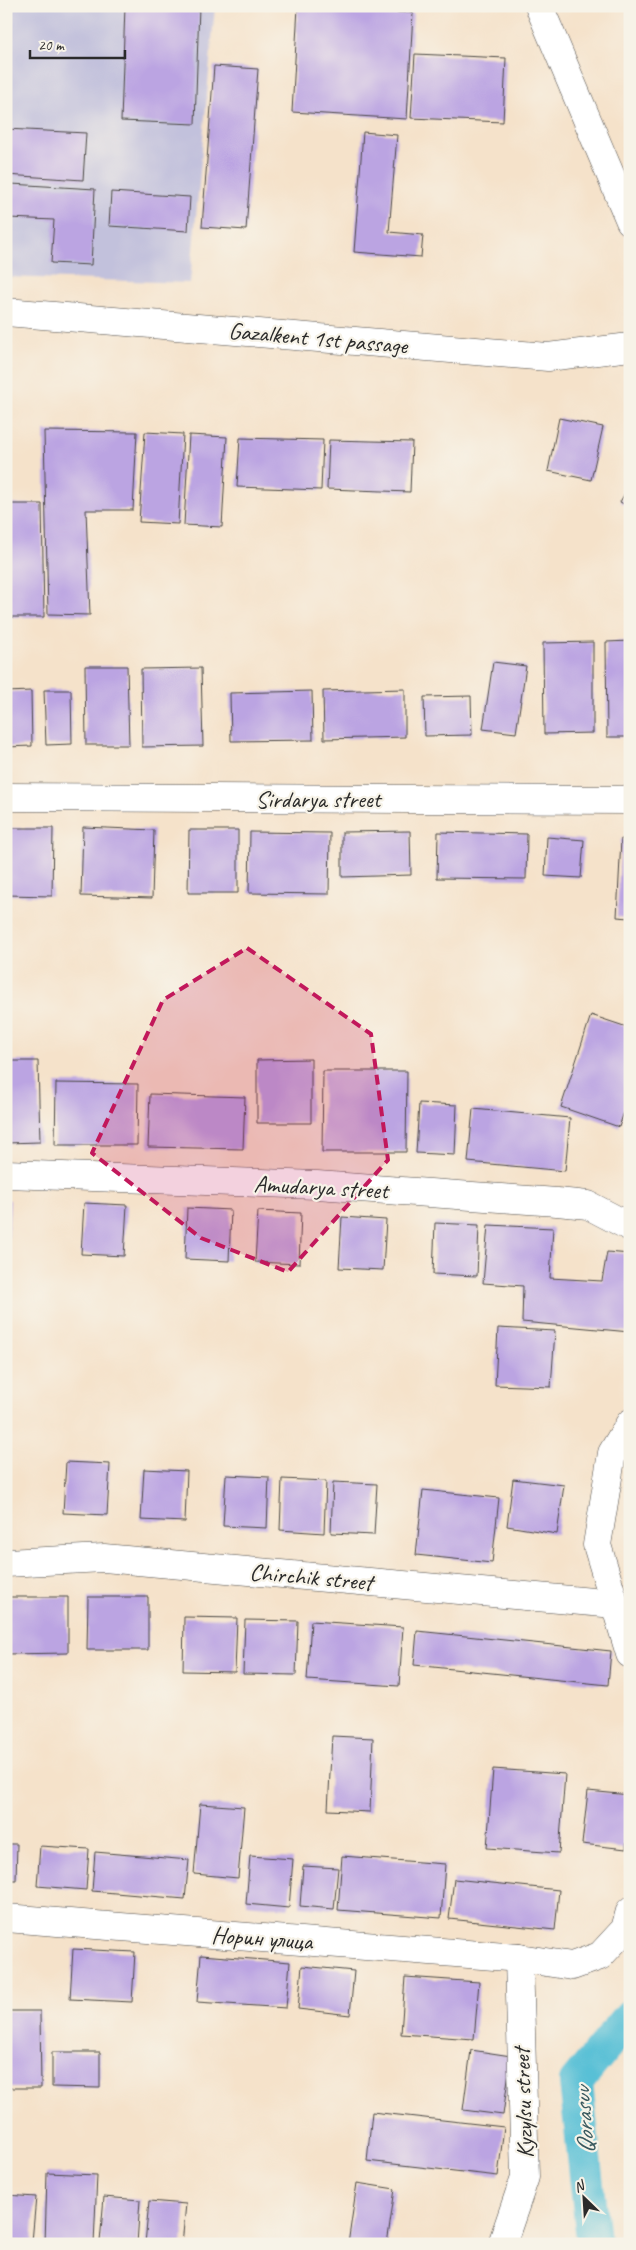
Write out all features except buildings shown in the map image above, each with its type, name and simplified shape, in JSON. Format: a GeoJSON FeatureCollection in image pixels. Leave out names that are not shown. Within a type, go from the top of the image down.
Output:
{"type":"FeatureCollection","features":[{"type":"Feature","properties":{"kind":"street"},"geometry":{"type":"LineString","coordinates":[[539,6],[630,221]]}},
{"type":"Feature","properties":{"kind":"street","name":"Gazalkent 1st passage"},"geometry":{"type":"LineString","coordinates":[[6,312],[548,357],[630,347]]}},
{"type":"Feature","properties":{"kind":"street","name":"Sirdarya street"},"geometry":{"type":"LineString","coordinates":[[6,797],[630,800]]}},
{"type":"Feature","properties":{"kind":"street","name":"Amudarya street"},"geometry":{"type":"LineString","coordinates":[[6,1174],[317,1185],[557,1202],[588,1205],[630,1227]]}},
{"type":"Feature","properties":{"kind":"street"},"geometry":{"type":"LineString","coordinates":[[630,1423],[612,1453],[597,1545],[630,1654]]}},
{"type":"Feature","properties":{"kind":"street","name":"Chirchik street"},"geometry":{"type":"LineString","coordinates":[[6,1563],[104,1558],[615,1604]]}},
{"type":"Feature","properties":{"kind":"street","name":"Норин улица"},"geometry":{"type":"LineString","coordinates":[[6,1918],[518,1958],[572,1966],[600,1956],[625,1929],[630,1911]]}},
{"type":"Feature","properties":{"kind":"street","name":"Kyzylsu street"},"geometry":{"type":"LineString","coordinates":[[502,2244],[525,2177],[518,1958]]}},
{"type":"Feature","properties":{"kind":"highlighted area"},"geometry":{"type":"Polygon","coordinates":[[[247,948],[371,1034],[388,1160],[288,1272],[201,1238],[92,1153],[163,1000],[247,948]]]}},
{"type":"Feature","properties":{"kind":"shaded area"},"geometry":{"type":"Polygon","coordinates":[[[6,6],[215,6],[190,283],[6,277],[6,6]]]}},
{"type":"Feature","properties":{"kind":"waterway","name":"Qorasuv"},"geometry":{"type":"LineString","coordinates":[[595,2244],[593,2241],[576,2082],[630,2016]]}}]}
